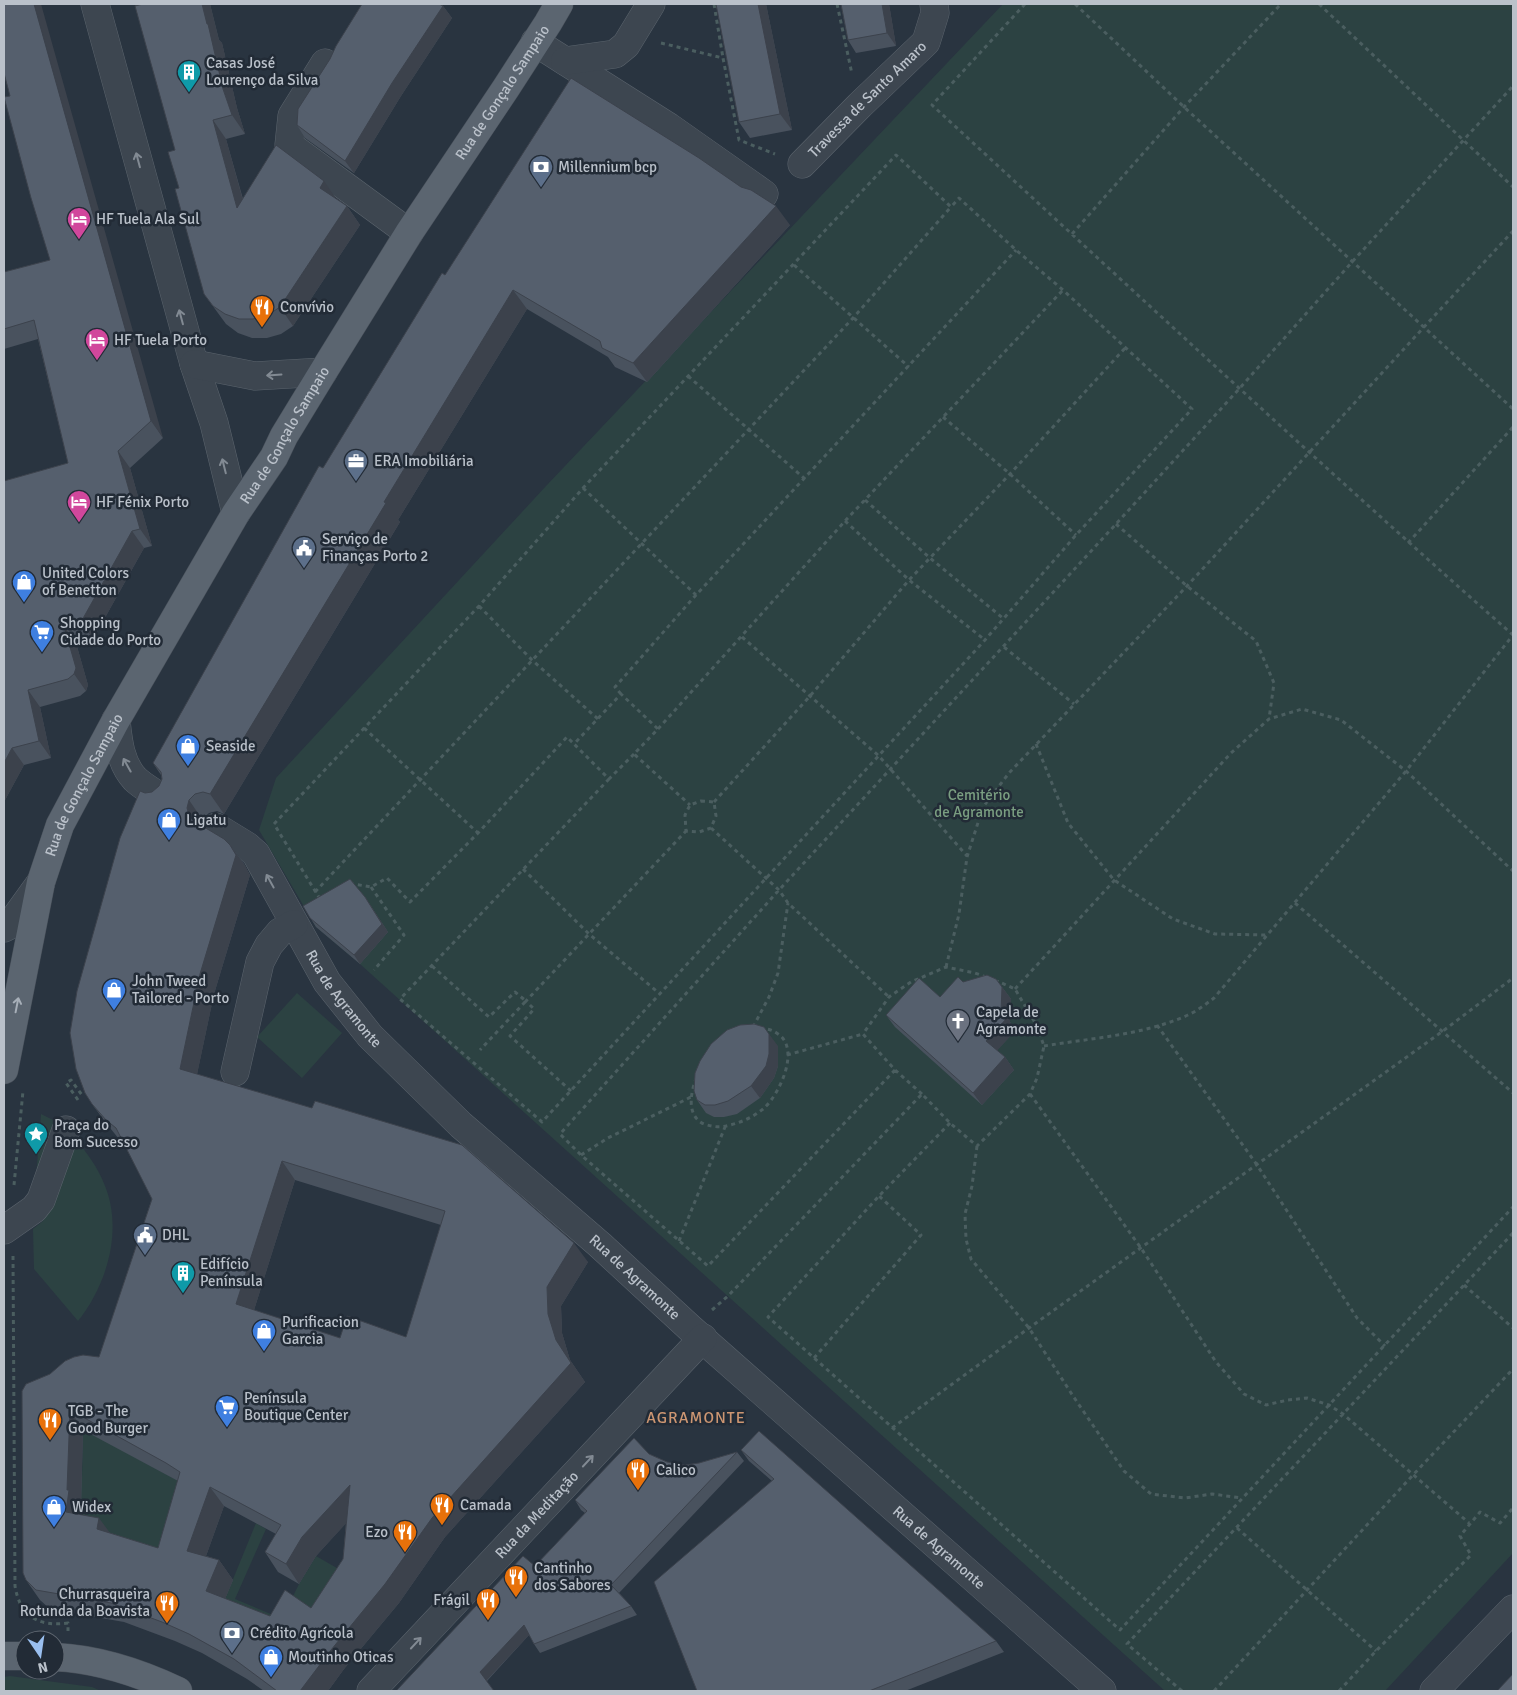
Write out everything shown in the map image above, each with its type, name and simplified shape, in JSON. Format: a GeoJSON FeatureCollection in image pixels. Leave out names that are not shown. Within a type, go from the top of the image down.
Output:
{"type":"FeatureCollection","features":[{"type":"Feature","properties":{"kind":"main road","name":"Rua de Gonçalo Sampaio"},"geometry":{"type":"LineString","coordinates":[[41,882],[60,826],[116,720],[236,513],[274,457],[284,436],[409,233],[559,4]]}},
{"type":"Feature","properties":{"kind":"main road"},"geometry":{"type":"LineString","coordinates":[[14,1078],[41,882]]}},
{"type":"Feature","properties":{"kind":"main road"},"geometry":{"type":"LineString","coordinates":[[65,1659],[110,1666],[152,1679],[178,1691]]}},
{"type":"Feature","properties":{"kind":"street"},"geometry":{"type":"LineString","coordinates":[[95,4],[194,364],[214,423],[236,513]]}},
{"type":"Feature","properties":{"kind":"street"},"geometry":{"type":"LineString","coordinates":[[565,61],[615,54],[626,45],[651,4]]}},
{"type":"Feature","properties":{"kind":"street","name":"Travessa de Santo Amaro"},"geometry":{"type":"LineString","coordinates":[[802,164],[860,104],[926,42],[938,7]]}},
{"type":"Feature","properties":{"kind":"street"},"geometry":{"type":"LineString","coordinates":[[535,42],[669,127],[764,194]]}},
{"type":"Feature","properties":{"kind":"street"},"geometry":{"type":"LineString","coordinates":[[325,63],[292,116],[289,145],[409,233]]}},
{"type":"Feature","properties":{"kind":"street"},"geometry":{"type":"LineString","coordinates":[[194,364],[255,376],[323,372]]}},
{"type":"Feature","properties":{"kind":"street"},"geometry":{"type":"LineString","coordinates":[[116,720],[118,741],[123,759],[129,770],[135,779],[160,797]]}},
{"type":"Feature","properties":{"kind":"street","name":"Rua de Agramonte"},"geometry":{"type":"LineString","coordinates":[[216,828],[247,846],[256,854],[327,982],[370,1036],[461,1124],[1102,1691]]}},
{"type":"Feature","properties":{"kind":"street"},"geometry":{"type":"LineString","coordinates":[[4,928],[10,925],[41,882]]}},
{"type":"Feature","properties":{"kind":"street"},"geometry":{"type":"LineString","coordinates":[[235,1072],[260,962],[269,945],[280,932],[294,924]]}},
{"type":"Feature","properties":{"kind":"street"},"geometry":{"type":"LineString","coordinates":[[8,1228],[34,1209],[41,1200],[66,1130]]}},
{"type":"Feature","properties":{"kind":"street","name":"Rua da Meditação"},"geometry":{"type":"LineString","coordinates":[[371,1691],[697,1333]]}},
{"type":"Feature","properties":{"kind":"street"},"geometry":{"type":"LineString","coordinates":[[1434,1691],[1513,1609]]}},
{"type":"Feature","properties":{"kind":"path"},"geometry":{"type":"LineString","coordinates":[[714,4],[740,140],[802,164]]}},
{"type":"Feature","properties":{"kind":"path"},"geometry":{"type":"LineString","coordinates":[[837,4],[860,104]]}},
{"type":"Feature","properties":{"kind":"path"},"geometry":{"type":"LineString","coordinates":[[1025,4],[932,105],[1239,389],[1310,451],[1408,543],[1513,635],[1406,771],[1214,998],[1189,1015],[1157,1026],[1044,1046]]}},
{"type":"Feature","properties":{"kind":"path"},"geometry":{"type":"LineString","coordinates":[[1075,4],[1184,107],[1513,409]]}},
{"type":"Feature","properties":{"kind":"path"},"geometry":{"type":"LineString","coordinates":[[1072,234],[1184,107],[1281,4]]}},
{"type":"Feature","properties":{"kind":"path"},"geometry":{"type":"LineString","coordinates":[[1319,4],[1513,187]]}},
{"type":"Feature","properties":{"kind":"path"},"geometry":{"type":"LineString","coordinates":[[632,36],[724,58]]}},
{"type":"Feature","properties":{"kind":"path"},"geometry":{"type":"LineString","coordinates":[[895,1070],[708,1266],[581,1156],[560,1134],[779,890],[1004,647],[1513,86]]}},
{"type":"Feature","properties":{"kind":"path"},"geometry":{"type":"LineString","coordinates":[[328,896],[320,900],[274,824],[479,606],[583,488],[896,155],[951,207]]}},
{"type":"Feature","properties":{"kind":"path"},"geometry":{"type":"LineString","coordinates":[[315,892],[641,542],[854,317],[959,198],[1016,250],[1063,290],[1126,347],[1192,409],[1076,535],[985,640],[542,1122],[400,999],[658,730],[865,500],[1063,290]]}},
{"type":"Feature","properties":{"kind":"path"},"geometry":{"type":"LineString","coordinates":[[946,967],[958,914],[967,857],[983,807],[1009,772],[1187,586],[1513,231]]}},
{"type":"Feature","properties":{"kind":"path"},"geometry":{"type":"LineString","coordinates":[[658,730],[615,687],[696,595],[1016,250]]}},
{"type":"Feature","properties":{"kind":"path"},"geometry":{"type":"LineString","coordinates":[[794,265],[909,367]]}},
{"type":"Feature","properties":{"kind":"path"},"geometry":{"type":"LineString","coordinates":[[714,802],[810,696],[909,580],[1010,474],[1126,347]]}},
{"type":"Feature","properties":{"kind":"path"},"geometry":{"type":"LineString","coordinates":[[688,376],[805,478]]}},
{"type":"Feature","properties":{"kind":"path"},"geometry":{"type":"LineString","coordinates":[[943,417],[1010,474],[1076,535]]}},
{"type":"Feature","properties":{"kind":"path"},"geometry":{"type":"LineString","coordinates":[[1408,543],[1513,427]]}},
{"type":"Feature","properties":{"kind":"path"},"geometry":{"type":"LineString","coordinates":[[583,488],[696,595]]}},
{"type":"Feature","properties":{"kind":"path"},"geometry":{"type":"LineString","coordinates":[[865,500],[930,558],[1004,619]]}},
{"type":"Feature","properties":{"kind":"path"},"geometry":{"type":"LineString","coordinates":[[846,521],[909,580],[985,640]]}},
{"type":"Feature","properties":{"kind":"path"},"geometry":{"type":"LineString","coordinates":[[1116,524],[1187,586],[1256,641],[1274,683],[1269,719]]}},
{"type":"Feature","properties":{"kind":"path"},"geometry":{"type":"LineString","coordinates":[[479,606],[532,660],[598,719]]}},
{"type":"Feature","properties":{"kind":"path"},"geometry":{"type":"LineString","coordinates":[[742,637],[892,768],[967,857]]}},
{"type":"Feature","properties":{"kind":"path"},"geometry":{"type":"LineString","coordinates":[[1004,647],[1074,704]]}},
{"type":"Feature","properties":{"kind":"path"},"geometry":{"type":"LineString","coordinates":[[574,744],[621,694]]}},
{"type":"Feature","properties":{"kind":"path"},"geometry":{"type":"LineString","coordinates":[[1015,989],[1231,753],[1269,719],[1302,709],[1341,720],[1406,771],[1513,871]]}},
{"type":"Feature","properties":{"kind":"path"},"geometry":{"type":"LineString","coordinates":[[364,728],[478,833]]}},
{"type":"Feature","properties":{"kind":"path"},"geometry":{"type":"LineString","coordinates":[[345,888],[354,884],[371,887],[387,878],[410,902],[478,833],[567,737],[609,779]]}},
{"type":"Feature","properties":{"kind":"path"},"geometry":{"type":"LineString","coordinates":[[1036,744],[1068,823],[1114,880],[1172,919],[1215,934],[1267,936]]}},
{"type":"Feature","properties":{"kind":"path"},"geometry":{"type":"LineString","coordinates":[[634,754],[690,805]]}},
{"type":"Feature","properties":{"kind":"path"},"geometry":{"type":"LineString","coordinates":[[480,1050],[686,831],[685,815],[690,805],[701,801],[714,802]]}},
{"type":"Feature","properties":{"kind":"path"},"geometry":{"type":"LineString","coordinates":[[686,831],[699,832],[711,828],[716,816],[714,802]]}},
{"type":"Feature","properties":{"kind":"path"},"geometry":{"type":"LineString","coordinates":[[711,828],[779,890],[788,903],[889,997]]}},
{"type":"Feature","properties":{"kind":"path"},"geometry":{"type":"LineString","coordinates":[[523,869],[589,934],[660,994]]}},
{"type":"Feature","properties":{"kind":"path"},"geometry":{"type":"LineString","coordinates":[[371,887],[404,935],[374,970]]}},
{"type":"Feature","properties":{"kind":"path"},"geometry":{"type":"LineString","coordinates":[[1295,902],[1513,1093]]}},
{"type":"Feature","properties":{"kind":"path"},"geometry":{"type":"LineString","coordinates":[[752,1028],[769,997],[778,973],[788,903]]}},
{"type":"Feature","properties":{"kind":"path"},"geometry":{"type":"LineString","coordinates":[[432,966],[489,1017],[515,992],[526,1001],[534,1009],[510,1036],[571,1091]]}},
{"type":"Feature","properties":{"kind":"path"},"geometry":{"type":"LineString","coordinates":[[788,1055],[863,1034],[889,997],[911,982],[946,967],[975,973],[1015,989],[1037,1026],[1044,1046],[1037,1078],[1030,1094],[977,1146],[972,1186],[965,1214],[966,1239],[971,1259],[1030,1328],[1124,1471],[1151,1494],[1186,1498],[1212,1494],[1243,1498]]}},
{"type":"Feature","properties":{"kind":"path"},"geometry":{"type":"LineString","coordinates":[[892,1428],[1444,1031],[1513,978]]}},
{"type":"Feature","properties":{"kind":"path"},"geometry":{"type":"LineString","coordinates":[[1157,1026],[1257,1165],[1357,1318],[1385,1346]]}},
{"type":"Feature","properties":{"kind":"path"},"geometry":{"type":"LineString","coordinates":[[752,1028],[767,1028],[780,1034],[786,1045],[788,1055],[784,1077],[777,1094],[764,1109],[746,1120],[725,1127],[712,1127],[700,1122],[693,1112],[691,1097],[694,1081],[702,1064],[713,1050],[729,1037],[752,1028]]}},
{"type":"Feature","properties":{"kind":"path"},"geometry":{"type":"LineString","coordinates":[[863,1034],[895,1070],[977,1146]]}},
{"type":"Feature","properties":{"kind":"path"},"geometry":{"type":"LineString","coordinates":[[14,1078],[14,1182],[8,1228],[14,1586],[16,1598],[25,1612],[38,1622],[54,1625],[68,1623]]}},
{"type":"Feature","properties":{"kind":"path"},"geometry":{"type":"LineString","coordinates":[[78,1100],[66,1084],[71,1080],[82,1095]]}},
{"type":"Feature","properties":{"kind":"path"},"geometry":{"type":"LineString","coordinates":[[697,1333],[728,1296],[922,1094]]}},
{"type":"Feature","properties":{"kind":"path"},"geometry":{"type":"LineString","coordinates":[[1030,1094],[1141,1248],[1216,1362],[1244,1394],[1266,1405],[1308,1398],[1329,1405],[1343,1414],[1469,1523]]}},
{"type":"Feature","properties":{"kind":"path"},"geometry":{"type":"LineString","coordinates":[[581,1156],[608,1138],[691,1097]]}},
{"type":"Feature","properties":{"kind":"path"},"geometry":{"type":"LineString","coordinates":[[950,1122],[768,1317],[1120,1630],[1513,1207]]}},
{"type":"Feature","properties":{"kind":"path"},"geometry":{"type":"LineString","coordinates":[[679,1241],[725,1127]]}},
{"type":"Feature","properties":{"kind":"path"},"geometry":{"type":"LineString","coordinates":[[814,1358],[921,1235],[879,1196]]}},
{"type":"Feature","properties":{"kind":"path"},"geometry":{"type":"LineString","coordinates":[[1182,1691],[1128,1644],[1513,1233]]}},
{"type":"Feature","properties":{"kind":"path"},"geometry":{"type":"LineString","coordinates":[[1464,1285],[1513,1328]]}},
{"type":"Feature","properties":{"kind":"path"},"geometry":{"type":"LineString","coordinates":[[1214,1691],[1306,1589],[1513,1369]]}},
{"type":"Feature","properties":{"kind":"path"},"geometry":{"type":"LineString","coordinates":[[1339,1691],[1376,1650],[1470,1555],[1460,1536],[1469,1523],[1480,1512],[1500,1523],[1513,1508]]}},
{"type":"Feature","properties":{"kind":"path"},"geometry":{"type":"LineString","coordinates":[[1237,1528],[1376,1650]]}},
{"type":"Feature","properties":{"kind":"green space","name":"Cemitério de Agramonte"},"geometry":{"type":"Polygon","coordinates":[[[1003,4],[1513,4],[1513,1553],[1385,1691],[1165,1691],[360,964],[316,927],[259,830],[276,778],[547,485],[1003,4]]]}},
{"type":"Feature","properties":{"kind":"green space"},"geometry":{"type":"Polygon","coordinates":[[[297,993],[342,1033],[302,1078],[257,1037],[297,993]]]}},
{"type":"Feature","properties":{"kind":"green space"},"geometry":{"type":"Polygon","coordinates":[[[41,1114],[59,1123],[35,1191],[41,1114]]]}},
{"type":"Feature","properties":{"kind":"green space"},"geometry":{"type":"Polygon","coordinates":[[[74,1137],[99,1172],[110,1203],[112,1221],[112,1239],[104,1274],[97,1291],[78,1321],[34,1269],[33,1229],[43,1221],[74,1137]]]}},
{"type":"Feature","properties":{"kind":"green space"},"geometry":{"type":"Polygon","coordinates":[[[83,1429],[195,1490],[171,1567],[62,1509],[82,1476],[83,1429]]]}},
{"type":"Feature","properties":{"kind":"green space"},"geometry":{"type":"Polygon","coordinates":[[[256,1523],[266,1529],[235,1599],[273,1615],[267,1629],[220,1611],[256,1523]]]}},
{"type":"Feature","properties":{"kind":"green space"},"geometry":{"type":"Polygon","coordinates":[[[316,1556],[356,1579],[272,1639],[299,1584],[316,1556]]]}},
{"type":"Feature","properties":{"kind":"green space"},"geometry":{"type":"Polygon","coordinates":[[[4,1677],[15,1677],[15,1680],[40,1680],[92,1687],[101,1691],[4,1691],[4,1677]]]}},
{"type":"Feature","properties":{"kind":"building"},"geometry":{"type":"Polygon","coordinates":[[[4,4],[34,4],[151,421],[118,451],[140,529],[132,531],[81,622],[64,626],[76,668],[74,674],[68,679],[28,690],[39,741],[12,748],[4,763],[4,481],[68,463],[34,320],[4,329],[4,272],[50,260],[4,97],[10,96],[4,73],[4,4]]]}},
{"type":"Feature","properties":{"kind":"building"},"geometry":{"type":"Polygon","coordinates":[[[143,4],[202,4],[223,89],[232,115],[213,120],[237,208],[276,145],[324,181],[320,188],[347,206],[280,307],[268,315],[253,319],[239,319],[225,314],[213,306],[204,294],[175,189],[179,188],[168,152],[175,150],[135,6],[143,4]]]}},
{"type":"Feature","properties":{"kind":"building"},"geometry":{"type":"Polygon","coordinates":[[[362,4],[439,4],[443,6],[392,83],[345,161],[297,125],[298,109],[362,4]]]}},
{"type":"Feature","properties":{"kind":"building"},"geometry":{"type":"Polygon","coordinates":[[[716,4],[758,4],[780,114],[739,122],[716,4]]]}},
{"type":"Feature","properties":{"kind":"building"},"geometry":{"type":"Polygon","coordinates":[[[841,4],[882,4],[887,33],[848,40],[841,4]]]}},
{"type":"Feature","properties":{"kind":"building"},"geometry":{"type":"Polygon","coordinates":[[[571,78],[699,158],[741,187],[751,190],[776,206],[633,363],[602,348],[600,341],[513,290],[210,794],[203,792],[195,794],[189,800],[187,808],[189,815],[194,821],[224,839],[236,855],[200,974],[180,1069],[312,1108],[315,1101],[462,1145],[574,1243],[547,1287],[548,1314],[556,1340],[571,1363],[432,1518],[385,1584],[300,1691],[277,1691],[234,1659],[189,1634],[162,1622],[111,1603],[36,1590],[26,1580],[23,1573],[22,1391],[26,1384],[50,1374],[65,1361],[74,1357],[83,1355],[99,1357],[152,1199],[116,1128],[106,1120],[85,1093],[76,1069],[70,1033],[77,991],[120,838],[140,791],[145,793],[152,792],[159,786],[162,779],[161,772],[153,763],[319,466],[323,468],[442,273],[445,275],[571,78]],[[282,1161],[236,1304],[340,1338],[347,1316],[406,1337],[445,1211],[282,1161]],[[70,1410],[67,1490],[69,1490],[66,1512],[99,1518],[97,1529],[158,1548],[180,1472],[70,1410]],[[350,1485],[302,1537],[286,1564],[265,1552],[281,1525],[210,1487],[187,1551],[219,1560],[206,1591],[270,1616],[285,1590],[311,1608],[343,1559],[350,1485]]]}},
{"type":"Feature","properties":{"kind":"building"},"geometry":{"type":"Polygon","coordinates":[[[350,879],[365,897],[382,924],[354,955],[310,918],[303,906],[350,879]]]}},
{"type":"Feature","properties":{"kind":"building","name":"Capela de Agramonte"},"geometry":{"type":"Polygon","coordinates":[[[987,975],[996,979],[1002,987],[1001,1012],[1007,1018],[986,1041],[1005,1057],[973,1093],[886,1015],[919,978],[940,997],[958,977],[963,982],[987,975]]]}},
{"type":"Feature","properties":{"kind":"building"},"geometry":{"type":"Polygon","coordinates":[[[754,1024],[764,1027],[769,1034],[769,1054],[766,1066],[751,1086],[728,1101],[715,1105],[705,1105],[697,1100],[694,1091],[695,1073],[711,1044],[727,1030],[740,1025],[754,1024]]]}},
{"type":"Feature","properties":{"kind":"building"},"geometry":{"type":"Polygon","coordinates":[[[759,1431],[996,1641],[869,1691],[697,1691],[654,1582],[774,1479],[741,1450],[759,1431]]]}},
{"type":"Feature","properties":{"kind":"building"},"geometry":{"type":"Polygon","coordinates":[[[634,1438],[649,1454],[667,1462],[685,1465],[737,1452],[611,1585],[631,1606],[534,1644],[524,1625],[480,1672],[494,1691],[396,1691],[523,1556],[535,1566],[587,1511],[575,1500],[634,1438]]]}},
{"type":"Feature","properties":{"kind":"building"},"geometry":{"type":"Polygon","coordinates":[[[1513,1674],[1513,1691],[1497,1691],[1513,1674]]]}},
{"type":"Feature","properties":{"kind":"place","name":"Casas José Lourenço da Silva"},"geometry":{"type":"Point","coordinates":[189,93]}},
{"type":"Feature","properties":{"kind":"place","name":"Millennium bcp"},"geometry":{"type":"Point","coordinates":[541,188]}},
{"type":"Feature","properties":{"kind":"place","name":"HF Tuela Ala Sul"},"geometry":{"type":"Point","coordinates":[79,240]}},
{"type":"Feature","properties":{"kind":"place","name":"Convívio"},"geometry":{"type":"Point","coordinates":[262,328]}},
{"type":"Feature","properties":{"kind":"place","name":"HF Tuela Porto"},"geometry":{"type":"Point","coordinates":[97,361]}},
{"type":"Feature","properties":{"kind":"place","name":"ERA Imobiliária"},"geometry":{"type":"Point","coordinates":[356,482]}},
{"type":"Feature","properties":{"kind":"place","name":"HF Fénix Porto"},"geometry":{"type":"Point","coordinates":[79,523]}},
{"type":"Feature","properties":{"kind":"place","name":"Serviço de Finanças Porto 2"},"geometry":{"type":"Point","coordinates":[304,569]}},
{"type":"Feature","properties":{"kind":"place","name":"United Colors of Benetton"},"geometry":{"type":"Point","coordinates":[24,603]}},
{"type":"Feature","properties":{"kind":"place","name":"Shopping Cidade do Porto"},"geometry":{"type":"Point","coordinates":[42,653]}},
{"type":"Feature","properties":{"kind":"place","name":"Seaside"},"geometry":{"type":"Point","coordinates":[188,767]}},
{"type":"Feature","properties":{"kind":"place","name":"Ligatu"},"geometry":{"type":"Point","coordinates":[169,841]}},
{"type":"Feature","properties":{"kind":"place","name":"John Tweed Tailored - Porto"},"geometry":{"type":"Point","coordinates":[114,1011]}},
{"type":"Feature","properties":{"kind":"place","name":"Capela de Agramonte"},"geometry":{"type":"Point","coordinates":[958,1042]}},
{"type":"Feature","properties":{"kind":"place","name":"Praça do Bom Sucesso"},"geometry":{"type":"Point","coordinates":[36,1155]}},
{"type":"Feature","properties":{"kind":"place","name":"DHL"},"geometry":{"type":"Point","coordinates":[145,1256]}},
{"type":"Feature","properties":{"kind":"place","name":"Edifício Península"},"geometry":{"type":"Point","coordinates":[183,1294]}},
{"type":"Feature","properties":{"kind":"place","name":"Purificacion Garcia"},"geometry":{"type":"Point","coordinates":[264,1352]}},
{"type":"Feature","properties":{"kind":"place","name":"Península Boutique Center"},"geometry":{"type":"Point","coordinates":[227,1428]}},
{"type":"Feature","properties":{"kind":"place","name":"TGB - The Good Burger"},"geometry":{"type":"Point","coordinates":[50,1441]}},
{"type":"Feature","properties":{"kind":"place","name":"Calico"},"geometry":{"type":"Point","coordinates":[638,1491]}},
{"type":"Feature","properties":{"kind":"place","name":"Camada"},"geometry":{"type":"Point","coordinates":[442,1526]}},
{"type":"Feature","properties":{"kind":"place","name":"Widex"},"geometry":{"type":"Point","coordinates":[54,1528]}},
{"type":"Feature","properties":{"kind":"place","name":"Ezo"},"geometry":{"type":"Point","coordinates":[405,1553]}},
{"type":"Feature","properties":{"kind":"place","name":"Cantinho dos Sabores"},"geometry":{"type":"Point","coordinates":[516,1598]}},
{"type":"Feature","properties":{"kind":"place","name":"Frágil"},"geometry":{"type":"Point","coordinates":[488,1621]}},
{"type":"Feature","properties":{"kind":"place","name":"Churrasqueira Rotunda da Boavista"},"geometry":{"type":"Point","coordinates":[167,1624]}},
{"type":"Feature","properties":{"kind":"place","name":"Crédito Agrícola"},"geometry":{"type":"Point","coordinates":[232,1654]}},
{"type":"Feature","properties":{"kind":"place","name":"Moutinho Oticas"},"geometry":{"type":"Point","coordinates":[271,1678]}},
{"type":"Feature","properties":{"kind":"district","name":"AGRAMONTE"},"geometry":{"type":"Point","coordinates":[696,1418]}}]}
